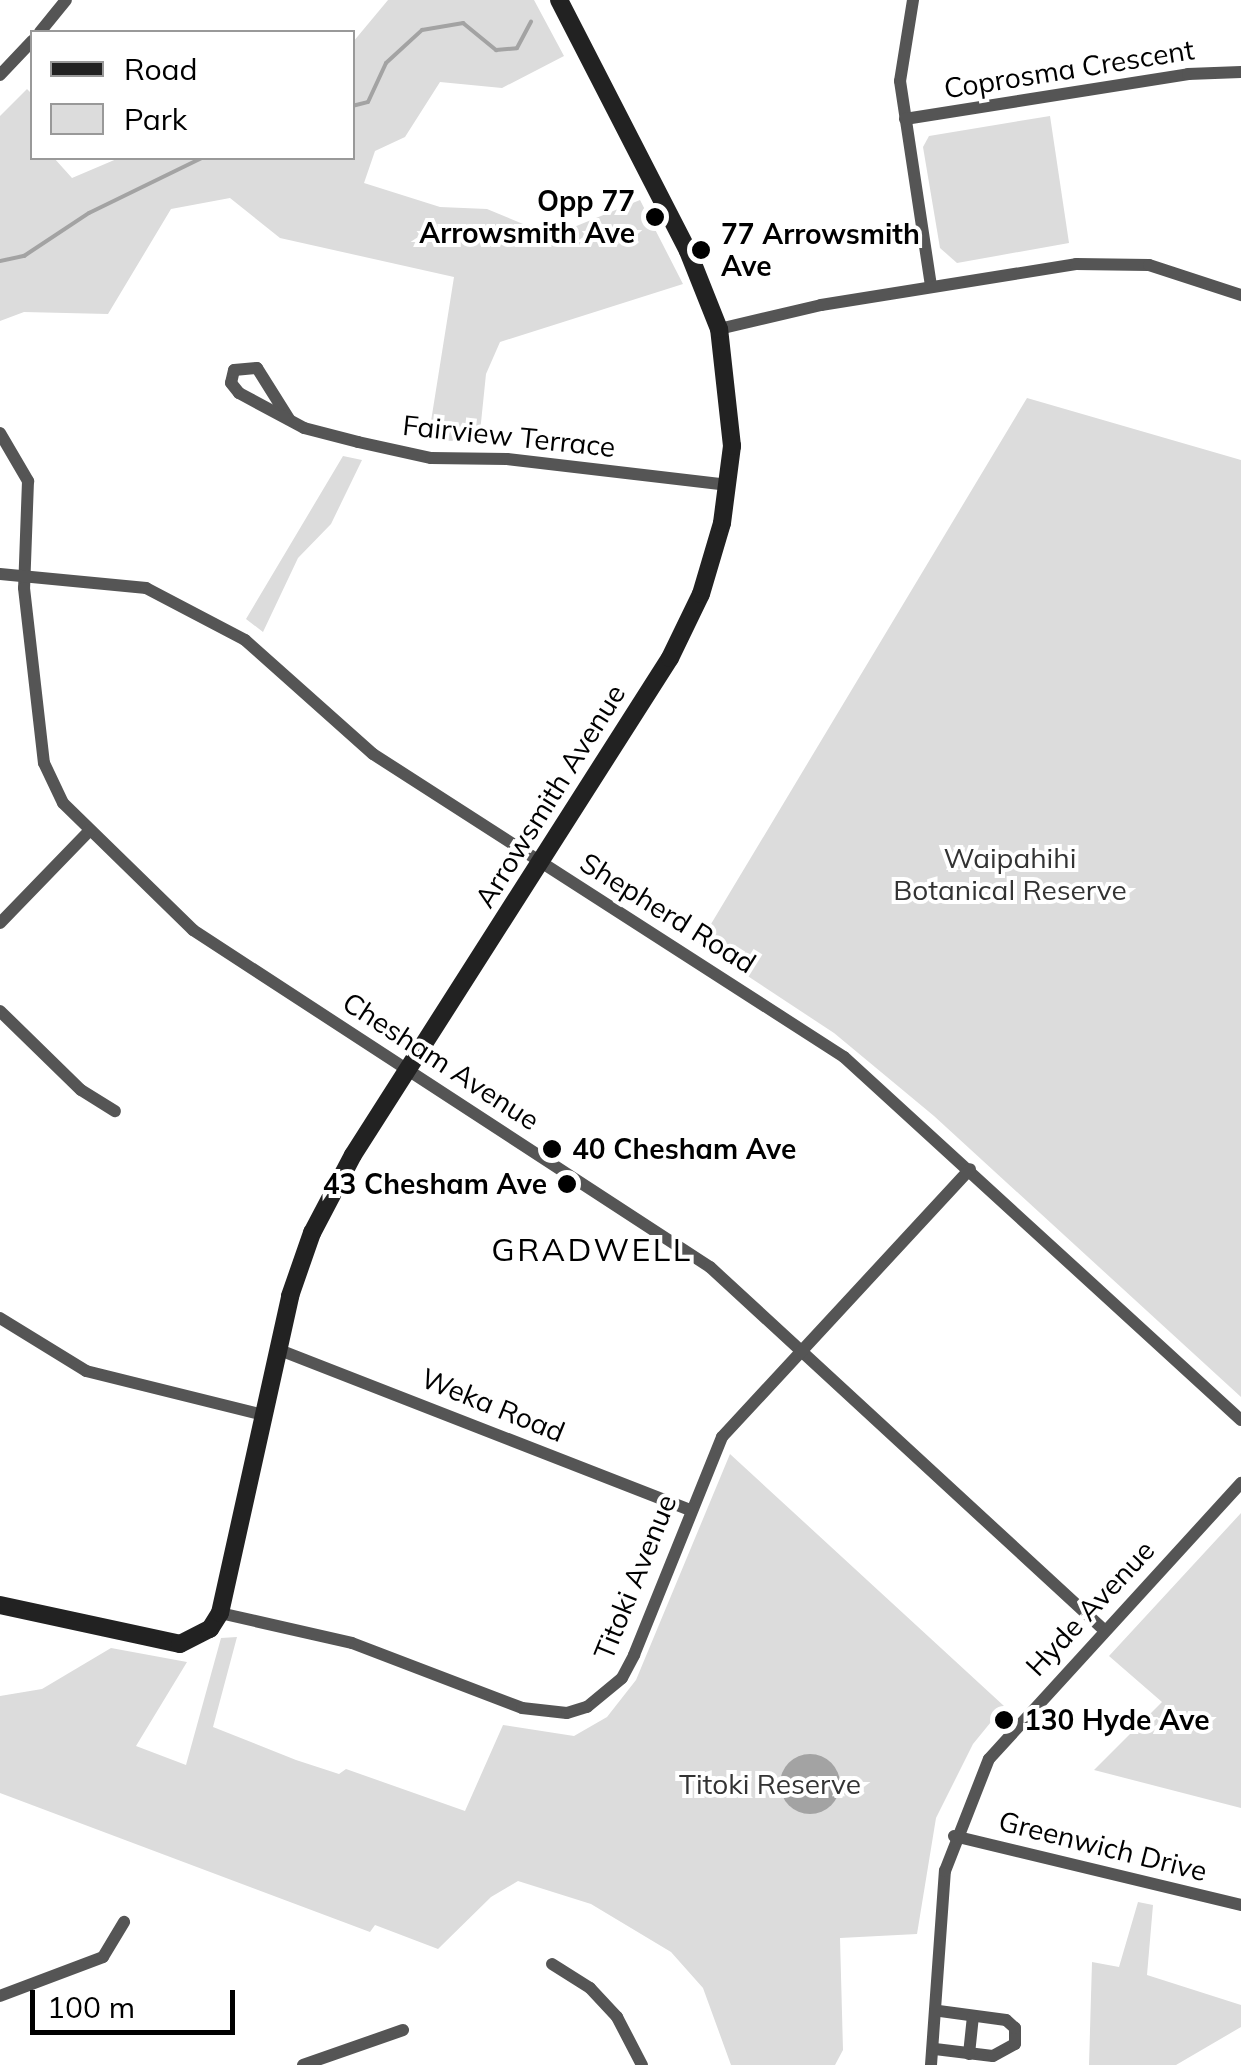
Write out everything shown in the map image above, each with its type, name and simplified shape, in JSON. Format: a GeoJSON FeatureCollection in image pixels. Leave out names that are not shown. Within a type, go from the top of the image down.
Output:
{"type":"FeatureCollection","features":[{"type":"Feature","properties":{"kind":"street"},"geometry":{"type":"LineString","coordinates":[[42,30],[66,0]]}},
{"type":"Feature","properties":{"kind":"street","name":"Arrowsmith Avenue"},"geometry":{"type":"LineString","coordinates":[[220,1612],[277,1349],[312,1233],[408,1068],[687,627],[714,550],[728,485],[732,405],[719,329],[688,250],[559,0]]}},
{"type":"Feature","properties":{"kind":"street"},"geometry":{"type":"LineString","coordinates":[[913,0],[901,45],[906,119],[931,286]]}},
{"type":"Feature","properties":{"kind":"street"},"geometry":{"type":"LineString","coordinates":[[0,75],[30,43]]}},
{"type":"Feature","properties":{"kind":"street","name":"Coprosma Crescent"},"geometry":{"type":"LineString","coordinates":[[906,119],[1188,74],[1241,72]]}},
{"type":"Feature","properties":{"kind":"street"},"geometry":{"type":"LineString","coordinates":[[719,329],[931,286],[1114,263],[1190,274],[1241,294]]}},
{"type":"Feature","properties":{"kind":"street","name":"Fairview Terrace"},"geometry":{"type":"LineString","coordinates":[[289,419],[258,368],[234,370],[231,383],[239,393],[289,419],[432,458],[507,459],[728,485]]}},
{"type":"Feature","properties":{"kind":"street","name":"Chesham Avenue"},"geometry":{"type":"LineString","coordinates":[[0,433],[28,480],[23,576],[44,763],[64,803],[193,930],[695,1256],[1104,1630]]}},
{"type":"Feature","properties":{"kind":"street","name":"Shepherd Road"},"geometry":{"type":"LineString","coordinates":[[0,574],[146,588],[196,609],[276,664],[374,754],[820,1040],[970,1169],[1241,1420]]}},
{"type":"Feature","properties":{"kind":"street"},"geometry":{"type":"LineString","coordinates":[[0,923],[90,830]]}},
{"type":"Feature","properties":{"kind":"street"},"geometry":{"type":"LineString","coordinates":[[0,1011],[81,1090],[115,1112]]}},
{"type":"Feature","properties":{"kind":"street","name":"Titoki Avenue"},"geometry":{"type":"LineString","coordinates":[[220,1612],[352,1643],[522,1708],[567,1714],[587,1707],[622,1678],[722,1437],[970,1169]]}},
{"type":"Feature","properties":{"kind":"street"},"geometry":{"type":"LineString","coordinates":[[0,1318],[86,1371],[264,1415]]}},
{"type":"Feature","properties":{"kind":"street","name":"Weka Road"},"geometry":{"type":"LineString","coordinates":[[277,1349],[690,1510]]}},
{"type":"Feature","properties":{"kind":"street","name":"Hyde Avenue"},"geometry":{"type":"LineString","coordinates":[[931,2065],[939,2011],[938,1920],[954,1836],[989,1759],[1241,1483]]}},
{"type":"Feature","properties":{"kind":"street"},"geometry":{"type":"LineString","coordinates":[[0,1605],[180,1644],[197,1640],[220,1612]]}},
{"type":"Feature","properties":{"kind":"street","name":"Greenwich Drive"},"geometry":{"type":"LineString","coordinates":[[954,1836],[1241,1905]]}},
{"type":"Feature","properties":{"kind":"street"},"geometry":{"type":"LineString","coordinates":[[0,1996],[103,1957],[124,1922]]}},
{"type":"Feature","properties":{"kind":"street"},"geometry":{"type":"LineString","coordinates":[[552,1964],[590,1988],[616,2017],[642,2065]]}},
{"type":"Feature","properties":{"kind":"street"},"geometry":{"type":"LineString","coordinates":[[935,2048],[993,2056],[1016,2044],[1015,2028],[1006,2020],[939,2011]]}},
{"type":"Feature","properties":{"kind":"street"},"geometry":{"type":"LineString","coordinates":[[970,2054],[972,2016]]}},
{"type":"Feature","properties":{"kind":"street"},"geometry":{"type":"LineString","coordinates":[[304,2065],[403,2030]]}},
{"type":"Feature","properties":{"kind":"green space"},"geometry":{"type":"Polygon","coordinates":[[[388,0],[534,0],[564,56],[502,88],[440,82],[405,137],[375,151],[364,183],[440,207],[487,209],[552,236],[640,200],[683,284],[500,342],[486,374],[479,442],[428,440],[454,277],[280,238],[230,198],[171,209],[108,314],[24,312],[0,321],[0,116],[27,89],[30,160],[56,160],[72,178],[114,160],[355,160],[355,40],[388,0]]]}},
{"type":"Feature","properties":{"kind":"green space"},"geometry":{"type":"Polygon","coordinates":[[[1050,116],[1069,243],[957,263],[940,248],[923,147],[929,136],[1050,116]]]}},
{"type":"Feature","properties":{"kind":"green space","name":"Waipahihi Botanical Reserve"},"geometry":{"type":"Polygon","coordinates":[[[1027,398],[1241,460],[1241,1397],[934,1116],[834,1033],[699,944],[1027,398]]]}},
{"type":"Feature","properties":{"kind":"green space"},"geometry":{"type":"Polygon","coordinates":[[[343,456],[362,460],[331,524],[298,558],[263,632],[246,619],[343,456]]]}},
{"type":"Feature","properties":{"kind":"green space","name":"Titoki Reserve"},"geometry":{"type":"Polygon","coordinates":[[[730,1454],[1004,1706],[973,1744],[936,1818],[917,1934],[840,1938],[843,2050],[835,2065],[731,2065],[703,1988],[671,1952],[591,1904],[518,1881],[491,1897],[438,1949],[375,1925],[370,1932],[0,1793],[0,1696],[42,1689],[111,1648],[187,1662],[136,1746],[186,1765],[221,1638],[237,1637],[213,1727],[296,1760],[339,1774],[346,1769],[465,1811],[503,1725],[574,1736],[607,1717],[636,1680],[730,1454]]]}},
{"type":"Feature","properties":{"kind":"green space"},"geometry":{"type":"Polygon","coordinates":[[[1241,1513],[1241,1808],[1094,1770],[1162,1702],[1109,1656],[1241,1513]]]}},
{"type":"Feature","properties":{"kind":"green space"},"geometry":{"type":"Polygon","coordinates":[[[1138,1902],[1153,1905],[1147,1975],[1241,2005],[1241,2027],[1176,2065],[1089,2065],[1092,1962],[1119,1967],[1138,1902]]]}},
{"type":"Feature","properties":{"kind":"shaded area"},"geometry":{"type":"Polygon","coordinates":[[[810,1754],[831,1763],[840,1784],[831,1805],[810,1814],[789,1805],[780,1784],[789,1763],[810,1754]]]}},
{"type":"Feature","properties":{"kind":"waterway"},"geometry":{"type":"LineString","coordinates":[[355,105],[368,102],[386,63],[422,30],[463,23],[496,50],[517,48],[531,22]]}},
{"type":"Feature","properties":{"kind":"waterway"},"geometry":{"type":"LineString","coordinates":[[0,261],[24,256],[89,213],[198,160]]}},
{"type":"Feature","properties":{"kind":"place","name":"Opp 77 Arrowsmith Ave"},"geometry":{"type":"Point","coordinates":[655,217]}},
{"type":"Feature","properties":{"kind":"place","name":"77 Arrowsmith Ave"},"geometry":{"type":"Point","coordinates":[701,250]}},
{"type":"Feature","properties":{"kind":"place","name":"40 Chesham Ave"},"geometry":{"type":"Point","coordinates":[552,1149]}},
{"type":"Feature","properties":{"kind":"place","name":"43 Chesham Ave"},"geometry":{"type":"Point","coordinates":[567,1184]}},
{"type":"Feature","properties":{"kind":"place","name":"130 Hyde Ave"},"geometry":{"type":"Point","coordinates":[1004,1720]}},
{"type":"Feature","properties":{"kind":"district","name":"GRADWELL"},"geometry":{"type":"Point","coordinates":[592,1249]}}]}
